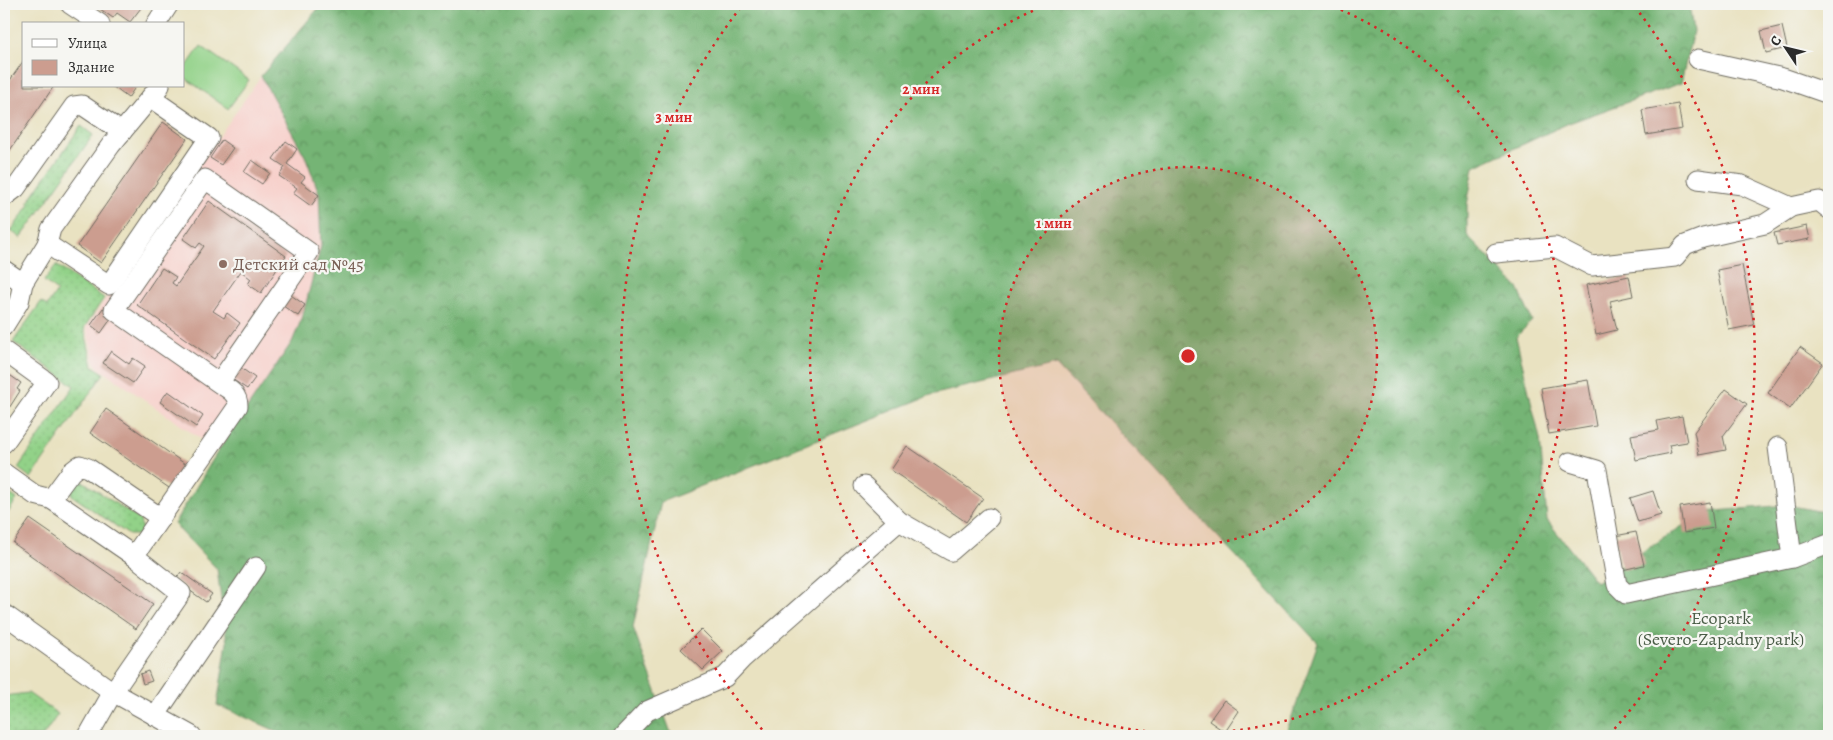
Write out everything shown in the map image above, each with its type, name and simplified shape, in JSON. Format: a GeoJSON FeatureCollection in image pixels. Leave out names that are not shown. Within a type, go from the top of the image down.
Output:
{"type":"FeatureCollection","features":[{"type":"Feature","properties":{"kind":"street"},"geometry":{"type":"LineString","coordinates":[[70,4],[97,22]]}},
{"type":"Feature","properties":{"kind":"street"},"geometry":{"type":"LineString","coordinates":[[157,22],[169,4]]}},
{"type":"Feature","properties":{"kind":"street"},"geometry":{"type":"LineString","coordinates":[[1698,59],[1783,78],[1829,94]]}},
{"type":"Feature","properties":{"kind":"street"},"geometry":{"type":"LineString","coordinates":[[4,326],[19,302],[23,283],[47,244],[52,229],[110,145],[156,92],[209,138],[109,285],[47,244]]}},
{"type":"Feature","properties":{"kind":"street"},"geometry":{"type":"LineString","coordinates":[[4,197],[16,188],[74,106],[78,104],[122,132]]}},
{"type":"Feature","properties":{"kind":"street"},"geometry":{"type":"LineString","coordinates":[[134,556],[238,406],[238,398],[232,392],[219,383],[114,310],[205,179],[309,252],[219,383]]}},
{"type":"Feature","properties":{"kind":"street"},"geometry":{"type":"LineString","coordinates":[[1698,180],[1742,185],[1791,207]]}},
{"type":"Feature","properties":{"kind":"street"},"geometry":{"type":"LineString","coordinates":[[1496,253],[1555,247],[1592,266],[1675,257],[1685,245],[1704,238],[1765,224],[1791,207],[1818,201],[1829,209]]}},
{"type":"Feature","properties":{"kind":"street"},"geometry":{"type":"LineString","coordinates":[[4,270],[23,283]]}},
{"type":"Feature","properties":{"kind":"street"},"geometry":{"type":"LineString","coordinates":[[4,351],[47,382],[4,443]]}},
{"type":"Feature","properties":{"kind":"street"},"geometry":{"type":"LineString","coordinates":[[1778,447],[1792,558]]}},
{"type":"Feature","properties":{"kind":"street"},"geometry":{"type":"LineString","coordinates":[[1570,462],[1597,470],[1617,585],[1626,594],[1792,558],[1829,544]]}},
{"type":"Feature","properties":{"kind":"street"},"geometry":{"type":"LineString","coordinates":[[51,499],[72,472],[80,465],[88,468],[161,518]]}},
{"type":"Feature","properties":{"kind":"street"},"geometry":{"type":"LineString","coordinates":[[4,473],[35,495],[51,499],[134,556],[181,593],[113,692],[88,736]]}},
{"type":"Feature","properties":{"kind":"street"},"geometry":{"type":"LineString","coordinates":[[864,486],[898,521],[951,551],[990,518]]}},
{"type":"Feature","properties":{"kind":"street"},"geometry":{"type":"LineString","coordinates":[[623,736],[647,711],[724,678],[743,658],[898,521]]}},
{"type":"Feature","properties":{"kind":"street"},"geometry":{"type":"LineString","coordinates":[[155,716],[256,567]]}},
{"type":"Feature","properties":{"kind":"street"},"geometry":{"type":"LineString","coordinates":[[4,614],[113,692],[192,736]]}},
{"type":"Feature","properties":{"kind":"shaded area","name":"Детский сад №45"},"geometry":{"type":"Polygon","coordinates":[[[261,76],[306,158],[319,193],[321,246],[302,318],[292,342],[218,451],[99,368],[95,363],[86,327],[261,76]]]}},
{"type":"Feature","properties":{"kind":"green space","name":"Ecopark (Severo-Zapadny park)"},"geometry":{"type":"Polygon","coordinates":[[[322,4],[1689,4],[1693,31],[1681,83],[1569,123],[1474,167],[1467,205],[1467,235],[1518,288],[1532,321],[1516,337],[1540,439],[1547,520],[1596,582],[1704,512],[1787,505],[1829,513],[1829,736],[1285,736],[1318,643],[1056,365],[931,395],[661,502],[633,627],[672,736],[288,736],[217,705],[227,643],[217,569],[174,524],[218,451],[292,342],[302,318],[321,246],[319,193],[306,158],[261,76],[322,4]]]}},
{"type":"Feature","properties":{"kind":"green space"},"geometry":{"type":"Polygon","coordinates":[[[201,46],[249,80],[228,109],[185,78],[185,69],[201,46]]]}},
{"type":"Feature","properties":{"kind":"green space"},"geometry":{"type":"Polygon","coordinates":[[[81,126],[93,135],[21,238],[11,231],[30,204],[28,202],[81,126]]]}},
{"type":"Feature","properties":{"kind":"green space"},"geometry":{"type":"Polygon","coordinates":[[[56,265],[104,298],[84,328],[93,366],[104,373],[31,478],[18,468],[74,386],[13,342],[41,302],[47,306],[57,291],[44,281],[56,265]]]}},
{"type":"Feature","properties":{"kind":"green space"},"geometry":{"type":"Polygon","coordinates":[[[77,480],[84,482],[140,520],[142,529],[139,535],[129,535],[74,497],[70,492],[70,486],[77,480]]]}},
{"type":"Feature","properties":{"kind":"green space"},"geometry":{"type":"Polygon","coordinates":[[[4,490],[17,499],[4,519],[4,490]]]}},
{"type":"Feature","properties":{"kind":"green space"},"geometry":{"type":"Polygon","coordinates":[[[28,693],[58,714],[43,736],[4,736],[4,696],[28,693]]]}},
{"type":"Feature","properties":{"kind":"building"},"geometry":{"type":"Polygon","coordinates":[[[93,4],[144,4],[130,22],[117,13],[113,18],[93,4]]]}},
{"type":"Feature","properties":{"kind":"building"},"geometry":{"type":"Polygon","coordinates":[[[1782,26],[1787,48],[1766,53],[1761,31],[1782,26]]]}},
{"type":"Feature","properties":{"kind":"building"},"geometry":{"type":"Polygon","coordinates":[[[22,63],[22,88],[53,88],[4,159],[4,96],[9,88],[6,86],[22,63]]]}},
{"type":"Feature","properties":{"kind":"building"},"geometry":{"type":"Polygon","coordinates":[[[115,88],[135,88],[128,98],[115,88]]]}},
{"type":"Feature","properties":{"kind":"building"},"geometry":{"type":"Polygon","coordinates":[[[1678,104],[1682,129],[1646,135],[1642,110],[1678,104]]]}},
{"type":"Feature","properties":{"kind":"building"},"geometry":{"type":"Polygon","coordinates":[[[163,122],[187,139],[101,263],[77,246],[163,122]]]}},
{"type":"Feature","properties":{"kind":"building"},"geometry":{"type":"Polygon","coordinates":[[[222,140],[233,148],[221,165],[210,158],[222,140]]]}},
{"type":"Feature","properties":{"kind":"building"},"geometry":{"type":"Polygon","coordinates":[[[286,141],[297,149],[287,164],[305,177],[301,182],[319,195],[311,206],[293,193],[297,188],[279,176],[285,167],[273,159],[286,141]]]}},
{"type":"Feature","properties":{"kind":"building"},"geometry":{"type":"Polygon","coordinates":[[[252,160],[270,173],[262,184],[244,172],[252,160]]]}},
{"type":"Feature","properties":{"kind":"building"},"geometry":{"type":"Polygon","coordinates":[[[209,201],[286,256],[261,293],[248,284],[251,279],[241,271],[213,311],[224,318],[227,313],[240,323],[214,359],[137,305],[162,268],[176,277],[172,283],[176,286],[204,246],[200,243],[196,248],[183,239],[209,201]]]}},
{"type":"Feature","properties":{"kind":"building"},"geometry":{"type":"Polygon","coordinates":[[[1807,226],[1810,239],[1777,245],[1774,233],[1807,226]]]}},
{"type":"Feature","properties":{"kind":"building"},"geometry":{"type":"Polygon","coordinates":[[[1742,265],[1754,325],[1729,330],[1717,270],[1742,265]]]}},
{"type":"Feature","properties":{"kind":"building"},"geometry":{"type":"Polygon","coordinates":[[[1629,276],[1633,296],[1610,301],[1617,330],[1596,335],[1586,285],[1629,276]]]}},
{"type":"Feature","properties":{"kind":"building"},"geometry":{"type":"Polygon","coordinates":[[[288,293],[305,305],[298,316],[280,304],[288,293]]]}},
{"type":"Feature","properties":{"kind":"building"},"geometry":{"type":"Polygon","coordinates":[[[103,308],[113,316],[101,333],[91,325],[103,308]]]}},
{"type":"Feature","properties":{"kind":"building"},"geometry":{"type":"Polygon","coordinates":[[[1800,347],[1823,363],[1790,409],[1768,393],[1800,347]]]}},
{"type":"Feature","properties":{"kind":"building"},"geometry":{"type":"Polygon","coordinates":[[[111,351],[129,364],[133,358],[145,366],[133,383],[103,363],[111,351]]]}},
{"type":"Feature","properties":{"kind":"building"},"geometry":{"type":"Polygon","coordinates":[[[237,365],[255,378],[247,389],[229,377],[237,365]]]}},
{"type":"Feature","properties":{"kind":"building"},"geometry":{"type":"Polygon","coordinates":[[[4,371],[21,383],[17,389],[20,391],[4,416],[4,371]]]}},
{"type":"Feature","properties":{"kind":"building"},"geometry":{"type":"Polygon","coordinates":[[[1588,380],[1596,426],[1549,434],[1541,388],[1588,380]]]}},
{"type":"Feature","properties":{"kind":"building"},"geometry":{"type":"Polygon","coordinates":[[[1726,389],[1747,404],[1723,436],[1726,450],[1699,455],[1694,432],[1726,389]]]}},
{"type":"Feature","properties":{"kind":"building"},"geometry":{"type":"Polygon","coordinates":[[[168,391],[203,416],[196,427],[160,402],[168,391]]]}},
{"type":"Feature","properties":{"kind":"building"},"geometry":{"type":"Polygon","coordinates":[[[106,409],[188,466],[172,490],[90,433],[106,409]]]}},
{"type":"Feature","properties":{"kind":"building"},"geometry":{"type":"Polygon","coordinates":[[[1682,416],[1687,442],[1669,445],[1671,453],[1636,460],[1631,435],[1659,430],[1657,421],[1682,416]]]}},
{"type":"Feature","properties":{"kind":"building"},"geometry":{"type":"Polygon","coordinates":[[[907,446],[983,498],[966,522],[891,470],[907,446]]]}},
{"type":"Feature","properties":{"kind":"building"},"geometry":{"type":"Polygon","coordinates":[[[1653,491],[1661,515],[1638,522],[1630,498],[1653,491]]]}},
{"type":"Feature","properties":{"kind":"building"},"geometry":{"type":"Polygon","coordinates":[[[1710,502],[1714,528],[1684,533],[1680,507],[1710,502]]]}},
{"type":"Feature","properties":{"kind":"building"},"geometry":{"type":"Polygon","coordinates":[[[30,519],[153,604],[136,629],[13,543],[30,519]]]}},
{"type":"Feature","properties":{"kind":"building"},"geometry":{"type":"Polygon","coordinates":[[[1636,532],[1644,565],[1622,570],[1615,536],[1636,532]]]}},
{"type":"Feature","properties":{"kind":"building"},"geometry":{"type":"Polygon","coordinates":[[[181,572],[212,594],[206,602],[175,580],[181,572]]]}},
{"type":"Feature","properties":{"kind":"building"},"geometry":{"type":"Polygon","coordinates":[[[701,629],[723,651],[703,670],[681,649],[701,629]]]}},
{"type":"Feature","properties":{"kind":"building"},"geometry":{"type":"Polygon","coordinates":[[[148,671],[152,681],[143,684],[140,674],[148,671]]]}},
{"type":"Feature","properties":{"kind":"building"},"geometry":{"type":"Polygon","coordinates":[[[1224,700],[1239,711],[1225,732],[1209,721],[1224,700]]]}},
{"type":"Feature","properties":{"kind":"place","name":"Детский сад №45"},"geometry":{"type":"Point","coordinates":[223,264]}}]}
